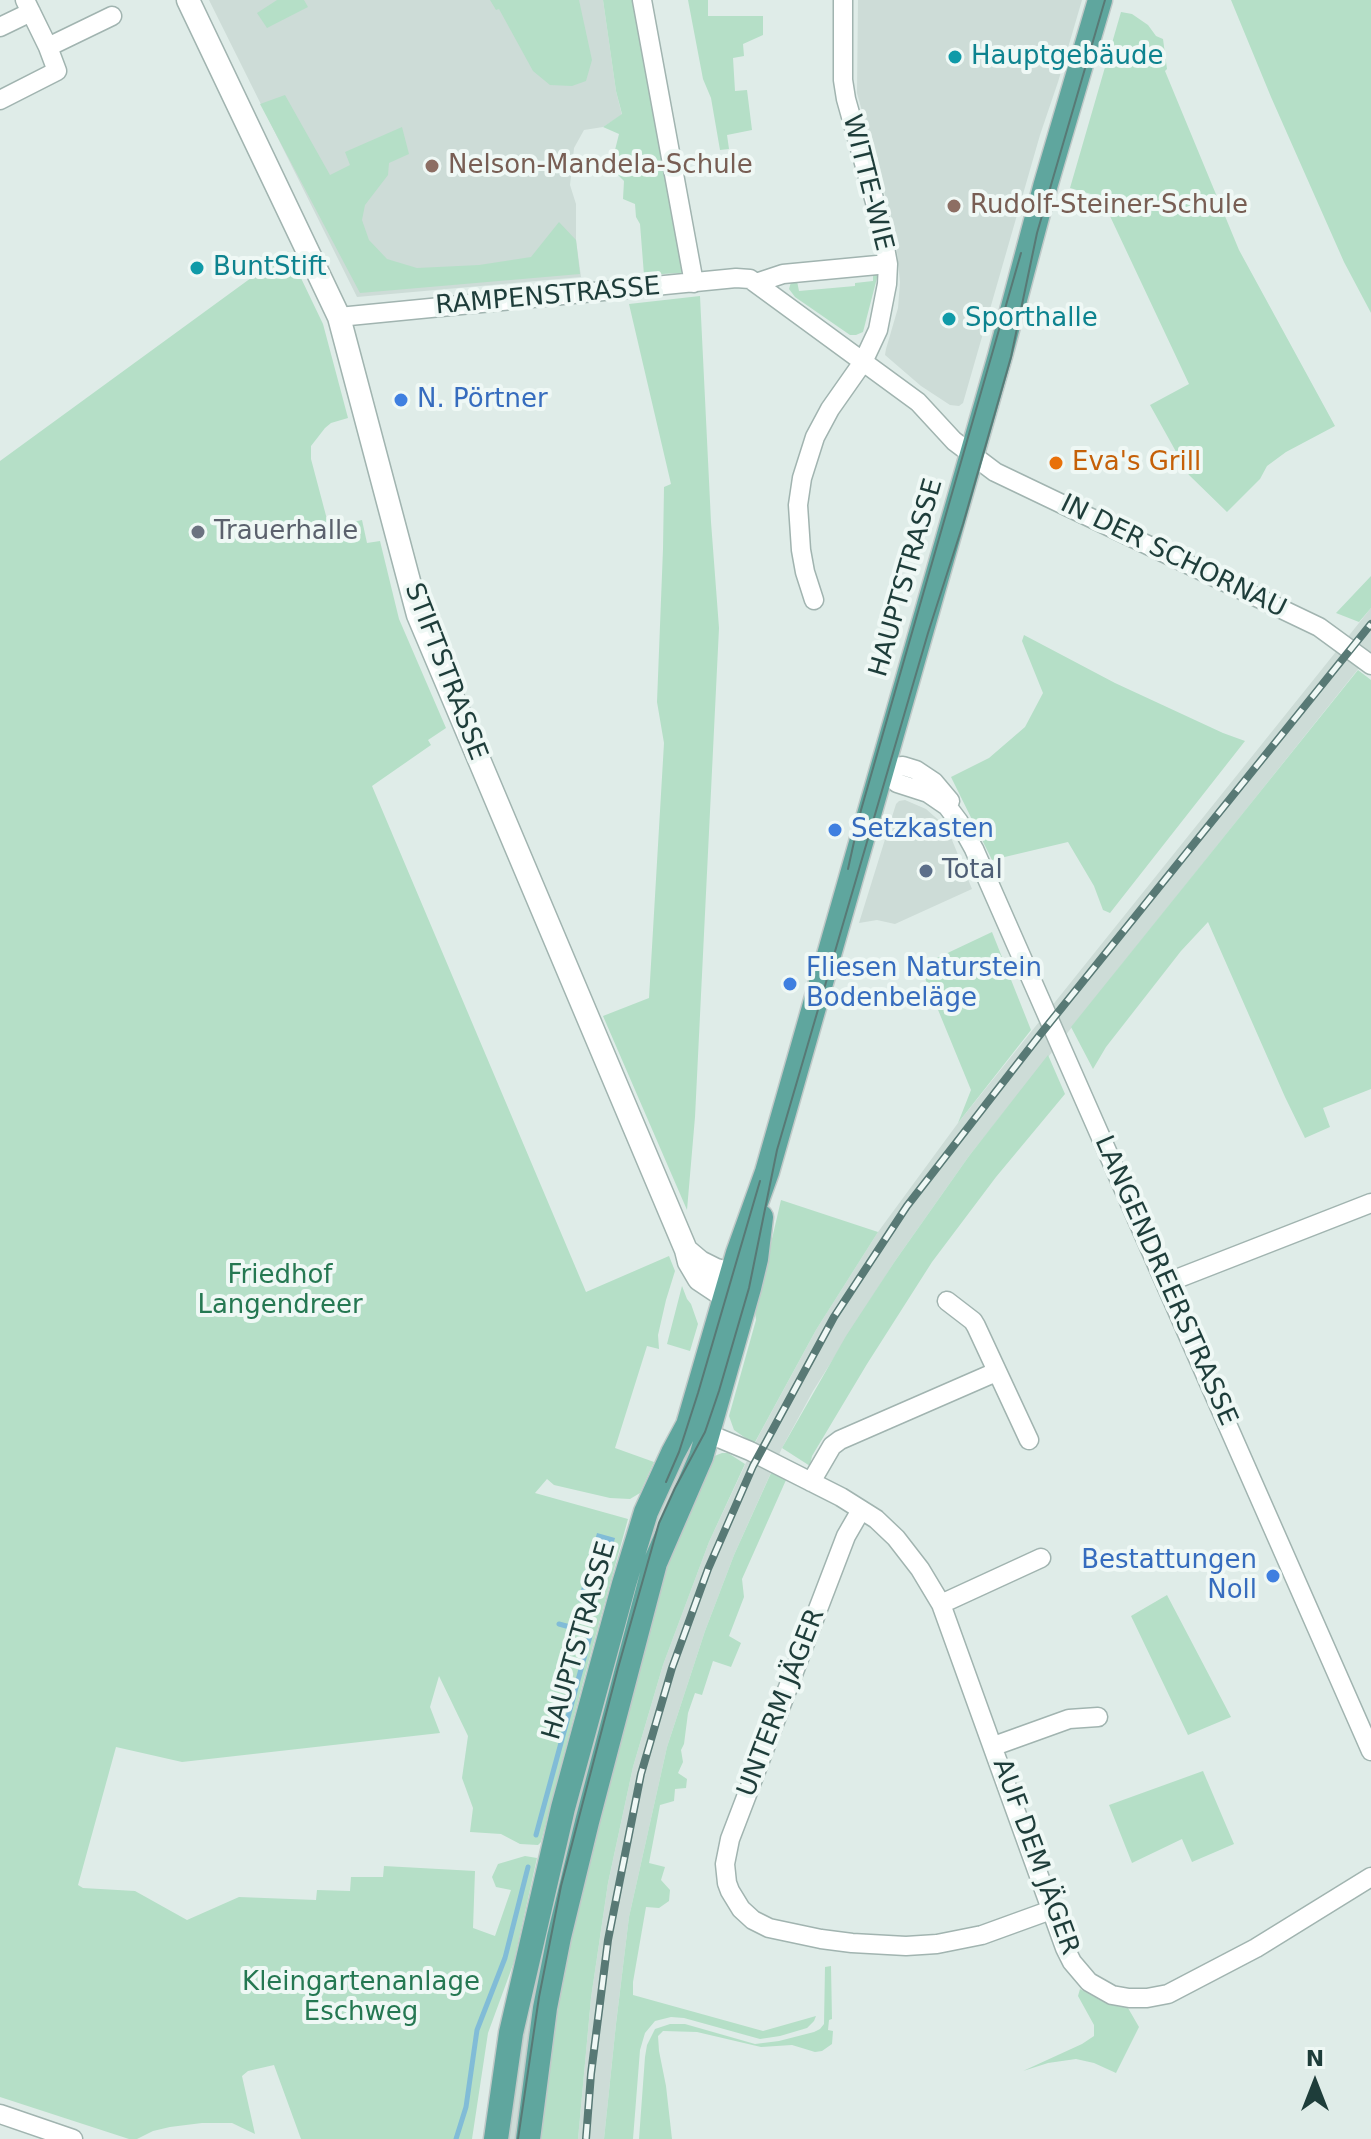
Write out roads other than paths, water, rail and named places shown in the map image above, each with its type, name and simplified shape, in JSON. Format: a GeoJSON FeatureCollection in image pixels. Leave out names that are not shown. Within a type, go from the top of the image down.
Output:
{"type":"FeatureCollection","features":[{"type":"Feature","properties":{"kind":"main road","name":"HAUPTSTRASSE"},"geometry":{"type":"LineString","coordinates":[[528,2139],[545,2008],[565,1910],[655,1563],[701,1457],[698,1429],[736,1286],[758,1244],[767,1172],[1100,0]]}},
{"type":"Feature","properties":{"kind":"main road","name":"HAUPTSTRASSE"},"geometry":{"type":"LineString","coordinates":[[496,2139],[511,2033],[567,1795],[624,1584],[646,1512],[673,1453],[698,1429]]}},
{"type":"Feature","properties":{"kind":"street","name":"STIFTSTRASSE"},"geometry":{"type":"LineString","coordinates":[[188,0],[339,317],[418,615],[690,1265],[699,1279],[736,1286]]}},
{"type":"Feature","properties":{"kind":"street"},"geometry":{"type":"LineString","coordinates":[[642,0],[694,283]]}},
{"type":"Feature","properties":{"kind":"street","name":"WITTE-WIE"},"geometry":{"type":"LineString","coordinates":[[814,600],[801,550],[798,505],[802,478],[815,437],[830,409],[863,362],[878,330],[888,264],[880,220],[846,99],[843,80],[843,0]]}},
{"type":"Feature","properties":{"kind":"street"},"geometry":{"type":"LineString","coordinates":[[0,27],[28,6],[57,71],[0,100]]}},
{"type":"Feature","properties":{"kind":"street"},"geometry":{"type":"LineString","coordinates":[[48,47],[112,16]]}},
{"type":"Feature","properties":{"kind":"street","name":"RAMPENSTRASSE"},"geometry":{"type":"LineString","coordinates":[[339,317],[744,278],[756,283],[783,274],[888,264]]}},
{"type":"Feature","properties":{"kind":"street"},"geometry":{"type":"LineString","coordinates":[[756,283],[918,402],[954,441],[972,455]]}},
{"type":"Feature","properties":{"kind":"street","name":"IN DER SCHORNAU"},"geometry":{"type":"LineString","coordinates":[[972,455],[995,472],[1319,627],[1371,665]]}},
{"type":"Feature","properties":{"kind":"street","name":"LANGENDREERSTRASSE"},"geometry":{"type":"LineString","coordinates":[[882,768],[897,783],[928,793],[947,806],[974,849],[1371,1751]]}},
{"type":"Feature","properties":{"kind":"street"},"geometry":{"type":"LineString","coordinates":[[1166,1283],[1371,1203]]}},
{"type":"Feature","properties":{"kind":"street"},"geometry":{"type":"LineString","coordinates":[[947,1301],[973,1321],[1029,1440]]}},
{"type":"Feature","properties":{"kind":"street"},"geometry":{"type":"LineString","coordinates":[[811,1482],[832,1446],[840,1440],[996,1372]]}},
{"type":"Feature","properties":{"kind":"street","name":"AUF DEM JÄGER"},"geometry":{"type":"LineString","coordinates":[[698,1429],[750,1451],[841,1497],[876,1519],[896,1538],[920,1569],[941,1604],[1072,1962],[1089,1982],[1112,1995],[1129,1998],[1168,1994],[1256,1948],[1371,1877]]}},
{"type":"Feature","properties":{"kind":"street","name":"UNTERM JÄGER"},"geometry":{"type":"LineString","coordinates":[[861,1510],[846,1536],[730,1839],[725,1857],[725,1875],[734,1899],[753,1920],[787,1933],[837,1942],[906,1946],[937,1944],[982,1935],[1051,1910]]}},
{"type":"Feature","properties":{"kind":"street"},"geometry":{"type":"LineString","coordinates":[[941,1604],[1041,1558]]}},
{"type":"Feature","properties":{"kind":"street","name":"AUF DEM JÄGER"},"geometry":{"type":"LineString","coordinates":[[994,1746],[1069,1719],[1098,1717]]}},
{"type":"Feature","properties":{"kind":"street"},"geometry":{"type":"LineString","coordinates":[[0,2114],[73,2139]]}},
{"type":"Feature","properties":{"kind":"water"},"geometry":{"type":"Polygon","coordinates":[[[597,1533],[615,1538],[596,1606],[578,1601],[597,1533]]]}},
{"type":"Feature","properties":{"kind":"waterway"},"geometry":{"type":"LineString","coordinates":[[585,1611],[589,1598]]}},
{"type":"Feature","properties":{"kind":"waterway"},"geometry":{"type":"LineString","coordinates":[[536,1835],[590,1636],[588,1632],[559,1624]]}},
{"type":"Feature","properties":{"kind":"waterway"},"geometry":{"type":"LineString","coordinates":[[456,2139],[466,2107],[477,2030],[505,1958],[528,1867]]}},
{"type":"Feature","properties":{"kind":"tram line"},"geometry":{"type":"LineString","coordinates":[[518,2139],[539,1997],[561,1886],[618,1668],[659,1523],[705,1432],[719,1391],[749,1288],[777,1150],[1011,357],[1037,233],[1105,0]]}},
{"type":"Feature","properties":{"kind":"tram line"},"geometry":{"type":"LineString","coordinates":[[848,869],[861,810],[1021,253]]}},
{"type":"Feature","properties":{"kind":"tram line"},"geometry":{"type":"LineString","coordinates":[[666,1482],[698,1393],[760,1181]]}},
{"type":"Feature","properties":{"kind":"railway"},"geometry":{"type":"LineString","coordinates":[[586,2139],[608,1940],[641,1774],[672,1668],[708,1569],[753,1466],[834,1317],[907,1206],[1039,1036],[1371,624]]}},
{"type":"Feature","properties":{"kind":"place","name":"Hauptgebäude"},"geometry":{"type":"Point","coordinates":[955,57]}},
{"type":"Feature","properties":{"kind":"place","name":"Nelson-Mandela-Schule"},"geometry":{"type":"Point","coordinates":[432,166]}},
{"type":"Feature","properties":{"kind":"place","name":"Rudolf-Steiner-Schule"},"geometry":{"type":"Point","coordinates":[954,206]}},
{"type":"Feature","properties":{"kind":"place","name":"BuntStift"},"geometry":{"type":"Point","coordinates":[197,268]}},
{"type":"Feature","properties":{"kind":"place","name":"Sporthalle"},"geometry":{"type":"Point","coordinates":[949,319]}},
{"type":"Feature","properties":{"kind":"place","name":"N. Pörtner"},"geometry":{"type":"Point","coordinates":[401,400]}},
{"type":"Feature","properties":{"kind":"place","name":"Eva's Grill"},"geometry":{"type":"Point","coordinates":[1056,463]}},
{"type":"Feature","properties":{"kind":"place","name":"Trauerhalle"},"geometry":{"type":"Point","coordinates":[198,532]}},
{"type":"Feature","properties":{"kind":"place","name":"Setzkasten"},"geometry":{"type":"Point","coordinates":[835,830]}},
{"type":"Feature","properties":{"kind":"place","name":"Total"},"geometry":{"type":"Point","coordinates":[926,871]}},
{"type":"Feature","properties":{"kind":"place","name":"Fliesen Naturstein Bodenbeläge"},"geometry":{"type":"Point","coordinates":[790,984]}},
{"type":"Feature","properties":{"kind":"place","name":"Bestattungen Noll"},"geometry":{"type":"Point","coordinates":[1273,1576]}},
{"type":"Feature","properties":{"kind":"park label","name":"Friedhof Langendreer"},"geometry":{"type":"Point","coordinates":[280,1291]}},
{"type":"Feature","properties":{"kind":"park label","name":"Kleingartenanlage Eschweg"},"geometry":{"type":"Point","coordinates":[361,1998]}}]}
